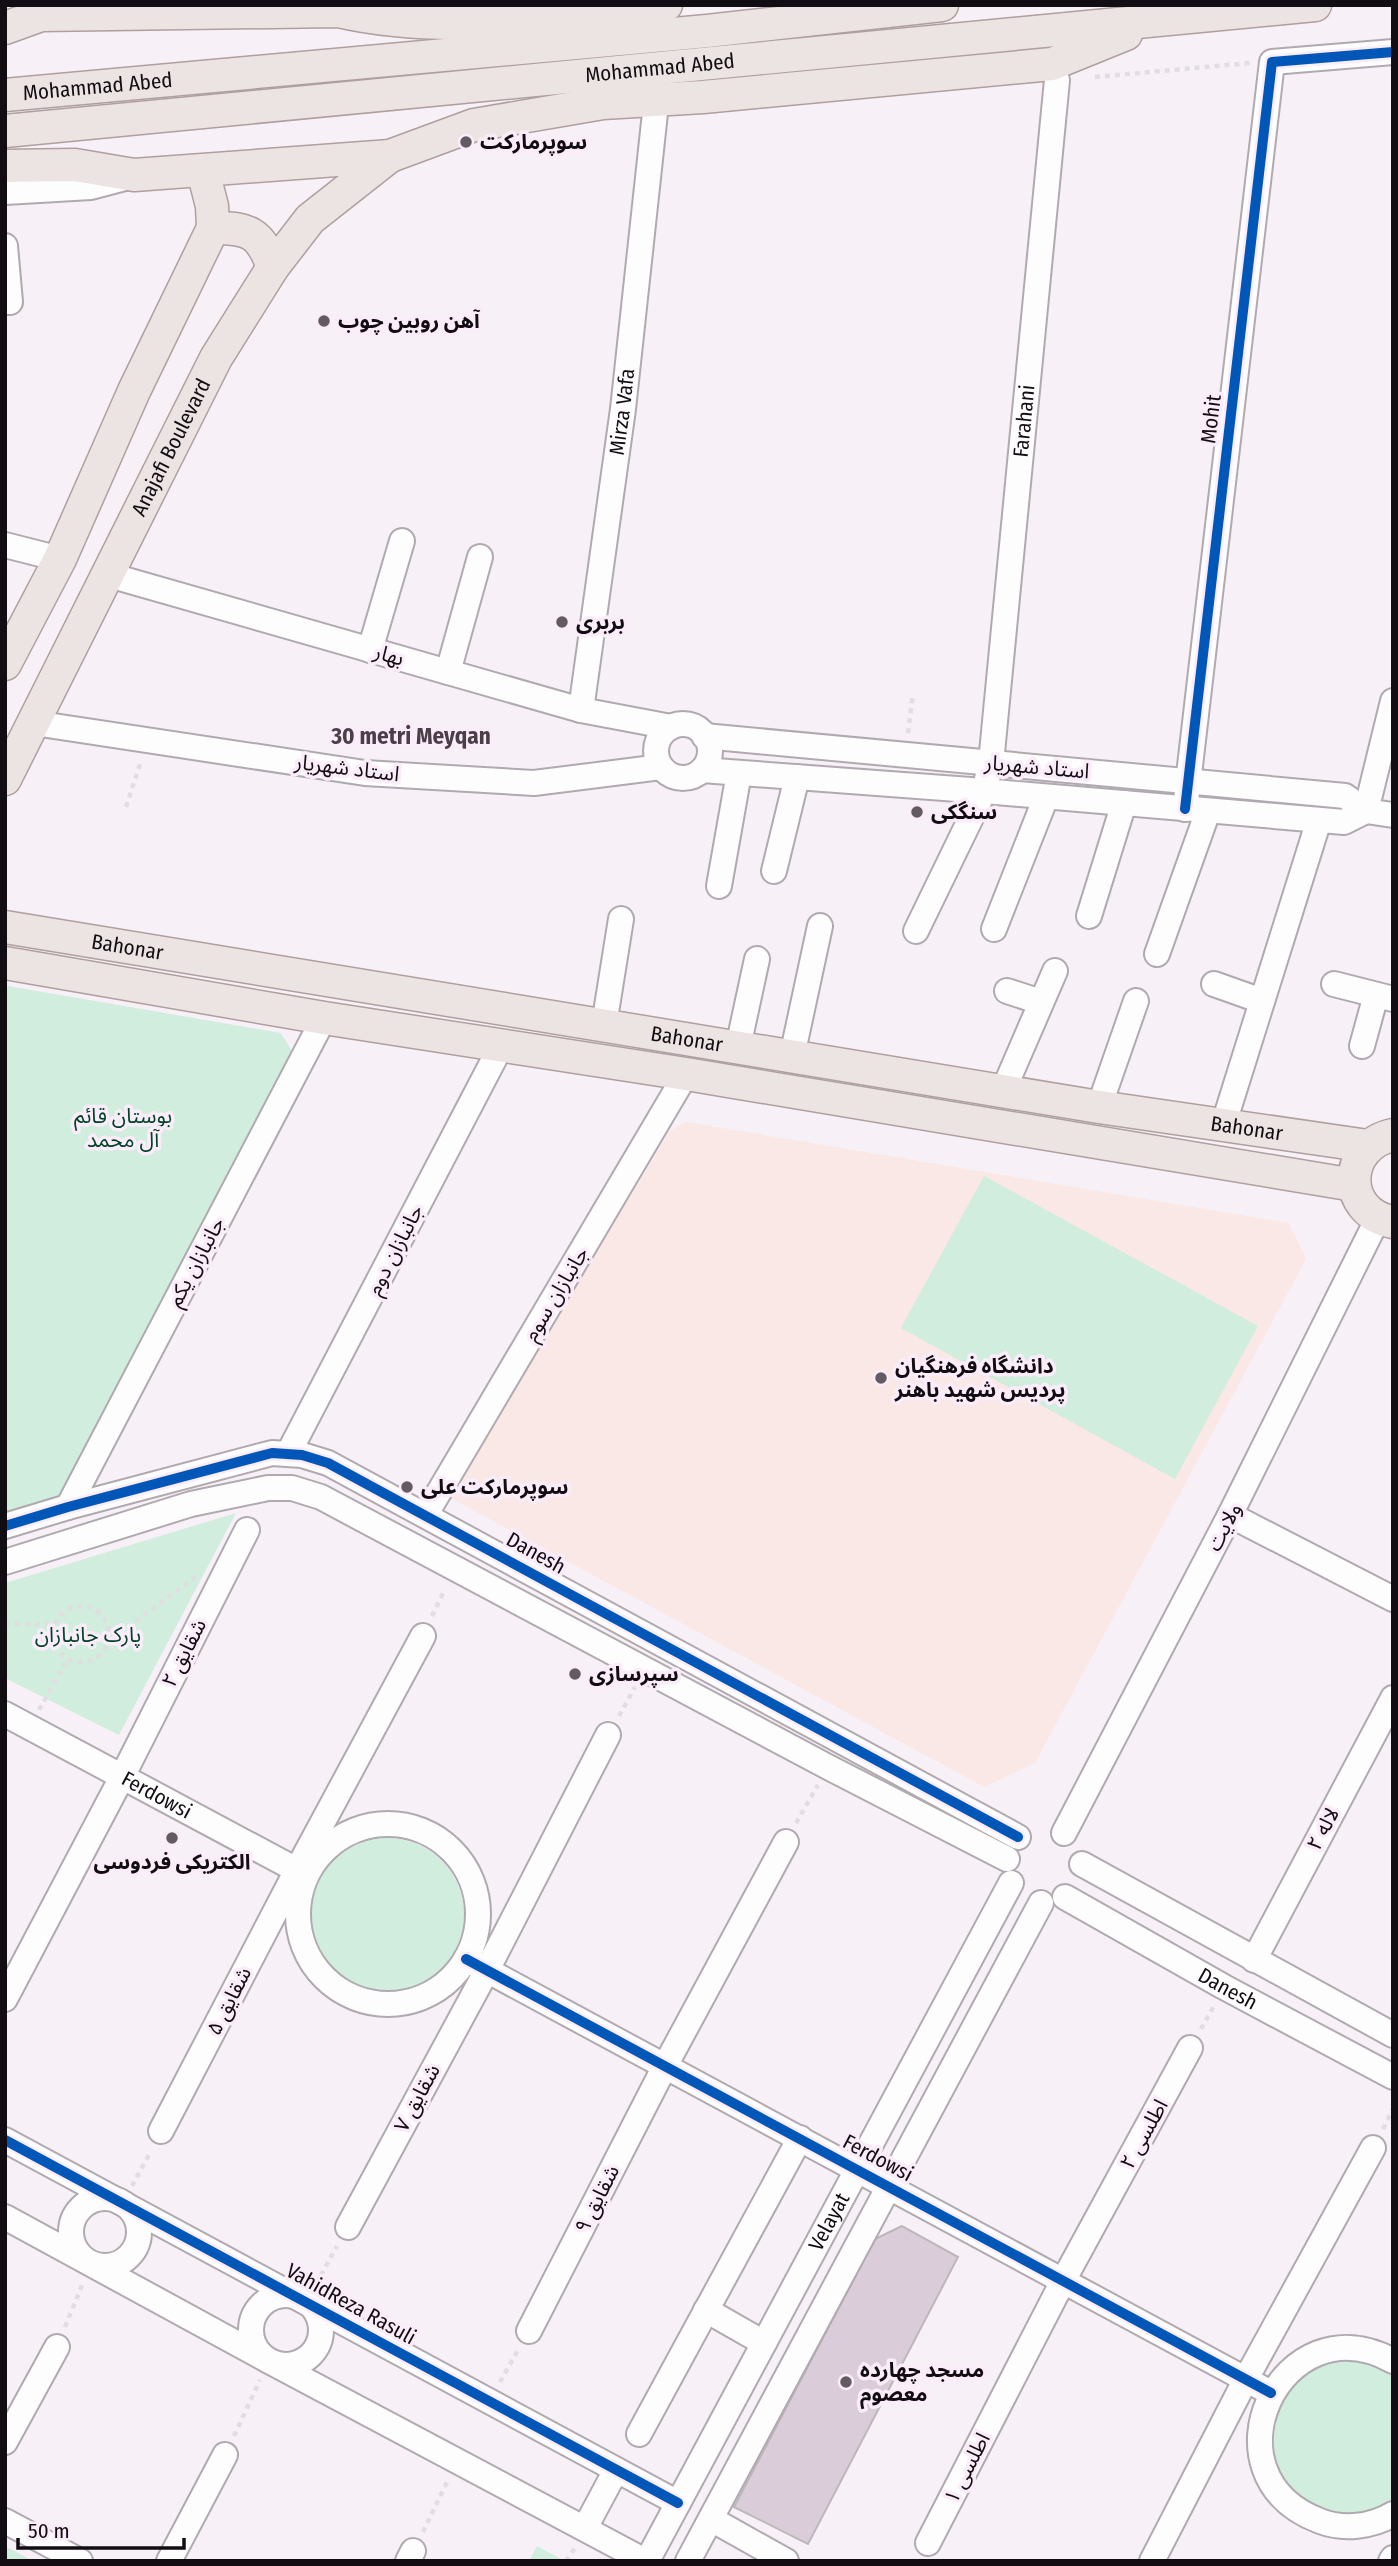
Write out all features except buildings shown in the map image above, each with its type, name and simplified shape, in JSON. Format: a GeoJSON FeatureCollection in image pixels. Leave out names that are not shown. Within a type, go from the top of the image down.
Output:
{"type":"FeatureCollection","features":[{"type":"Feature","properties":{"kind":"main road"},"geometry":{"type":"LineString","coordinates":[[5,28],[41,15],[338,10],[478,24],[666,5]]}},
{"type":"Feature","properties":{"kind":"main road","name":"Mohammad Abed"},"geometry":{"type":"LineString","coordinates":[[5,95],[707,31],[942,5]]}},
{"type":"Feature","properties":{"kind":"main road","name":"Mohammad Abed"},"geometry":{"type":"LineString","coordinates":[[5,131],[1156,21],[1272,7],[1315,5]]}},
{"type":"Feature","properties":{"kind":"main road"},"geometry":{"type":"LineString","coordinates":[[5,166],[75,165],[134,175],[390,156],[474,125],[603,103],[716,96],[1052,64],[1156,21]]}},
{"type":"Feature","properties":{"kind":"main road","name":"Anajafi Boulevard"},"geometry":{"type":"LineString","coordinates":[[5,779],[216,358],[273,267],[310,219],[390,156]]}},
{"type":"Feature","properties":{"kind":"main road"},"geometry":{"type":"LineString","coordinates":[[5,664],[60,559],[134,391],[212,228],[212,206],[203,171]]}},
{"type":"Feature","properties":{"kind":"main road"},"geometry":{"type":"LineString","coordinates":[[212,228],[236,228],[255,235],[265,247],[273,267]]}},
{"type":"Feature","properties":{"kind":"main road","name":"Bahonar"},"geometry":{"type":"LineString","coordinates":[[5,927],[1100,1107],[1223,1126],[1381,1141]]}},
{"type":"Feature","properties":{"kind":"main road"},"geometry":{"type":"LineString","coordinates":[[91,977],[80,963],[80,955],[84,948],[96,943]]}},
{"type":"Feature","properties":{"kind":"main road","name":"Bahonar"},"geometry":{"type":"LineString","coordinates":[[5,963],[324,1018],[686,1074],[1354,1185]]}},
{"type":"Feature","properties":{"kind":"main road"},"geometry":{"type":"LineString","coordinates":[[1381,1141],[1360,1157],[1354,1185],[1367,1210],[1385,1220]]}},
{"type":"Feature","properties":{"kind":"street"},"geometry":{"type":"LineString","coordinates":[[1272,62],[1393,52]]}},
{"type":"Feature","properties":{"kind":"street","name":"Mohit"},"geometry":{"type":"LineString","coordinates":[[1157,954],[1196,810],[1189,782],[1272,62]]}},
{"type":"Feature","properties":{"kind":"street","name":"Farahani"},"geometry":{"type":"LineString","coordinates":[[916,931],[984,791],[991,763],[1057,80]]}},
{"type":"Feature","properties":{"kind":"street","name":"Mirza Vafa"},"geometry":{"type":"LineString","coordinates":[[581,710],[623,409],[655,114]]}},
{"type":"Feature","properties":{"kind":"street"},"geometry":{"type":"LineString","coordinates":[[5,192],[91,187],[134,175]]}},
{"type":"Feature","properties":{"kind":"street"},"geometry":{"type":"LineString","coordinates":[[5,246],[10,302],[5,302]]}},
{"type":"Feature","properties":{"kind":"street"},"geometry":{"type":"LineString","coordinates":[[370,650],[402,541]]}},
{"type":"Feature","properties":{"kind":"street"},"geometry":{"type":"LineString","coordinates":[[5,545],[60,559]]}},
{"type":"Feature","properties":{"kind":"street"},"geometry":{"type":"LineString","coordinates":[[448,672],[480,557]]}},
{"type":"Feature","properties":{"kind":"street","name":"بهار"},"geometry":{"type":"LineString","coordinates":[[109,575],[581,710],[671,727]]}},
{"type":"Feature","properties":{"kind":"street"},"geometry":{"type":"LineString","coordinates":[[1366,811],[1393,701]]}},
{"type":"Feature","properties":{"kind":"street","name":"استاد شهریار"},"geometry":{"type":"LineString","coordinates":[[34,723],[365,773],[534,783],[661,767]]}},
{"type":"Feature","properties":{"kind":"street"},"geometry":{"type":"LineString","coordinates":[[689,725],[704,736],[709,753],[702,770],[695,776],[676,778],[661,767],[657,759],[658,740],[671,727],[689,725]]}},
{"type":"Feature","properties":{"kind":"street","name":"استاد شهریار"},"geometry":{"type":"LineString","coordinates":[[704,736],[1345,796],[1366,811],[1393,815]]}},
{"type":"Feature","properties":{"kind":"street","name":"استاد شهریار"},"geometry":{"type":"LineString","coordinates":[[702,770],[1343,822],[1366,811]]}},
{"type":"Feature","properties":{"kind":"street"},"geometry":{"type":"LineString","coordinates":[[719,886],[739,773]]}},
{"type":"Feature","properties":{"kind":"street"},"geometry":{"type":"LineString","coordinates":[[774,871],[797,777]]}},
{"type":"Feature","properties":{"kind":"street"},"geometry":{"type":"LineString","coordinates":[[994,929],[1046,797]]}},
{"type":"Feature","properties":{"kind":"street"},"geometry":{"type":"LineString","coordinates":[[1090,916],[1125,803]]}},
{"type":"Feature","properties":{"kind":"street"},"geometry":{"type":"LineString","coordinates":[[1223,1126],[1319,820]]}},
{"type":"Feature","properties":{"kind":"street"},"geometry":{"type":"LineString","coordinates":[[604,1026],[621,919]]}},
{"type":"Feature","properties":{"kind":"street"},"geometry":{"type":"LineString","coordinates":[[792,1056],[820,926]]}},
{"type":"Feature","properties":{"kind":"street"},"geometry":{"type":"LineString","coordinates":[[738,1047],[757,959]]}},
{"type":"Feature","properties":{"kind":"street"},"geometry":{"type":"LineString","coordinates":[[1003,1091],[1055,971]]}},
{"type":"Feature","properties":{"kind":"street"},"geometry":{"type":"LineString","coordinates":[[1214,984],[1262,1001]]}},
{"type":"Feature","properties":{"kind":"street"},"geometry":{"type":"LineString","coordinates":[[1334,984],[1384,997],[1362,1046]]}},
{"type":"Feature","properties":{"kind":"street"},"geometry":{"type":"LineString","coordinates":[[1007,991],[1041,1002]]}},
{"type":"Feature","properties":{"kind":"street"},"geometry":{"type":"LineString","coordinates":[[1100,1107],[1136,1000]]}},
{"type":"Feature","properties":{"kind":"street","name":"جانبازان یکم"},"geometry":{"type":"LineString","coordinates":[[68,1507],[324,1018]]}},
{"type":"Feature","properties":{"kind":"street","name":"جانبازان دوم"},"geometry":{"type":"LineString","coordinates":[[288,1454],[501,1046]]}},
{"type":"Feature","properties":{"kind":"street","name":"جانبازان سوم"},"geometry":{"type":"LineString","coordinates":[[426,1514],[686,1074]]}},
{"type":"Feature","properties":{"kind":"street","name":"ولایت"},"geometry":{"type":"LineString","coordinates":[[1064,1833],[1385,1220]]}},
{"type":"Feature","properties":{"kind":"street","name":"Danesh"},"geometry":{"type":"LineString","coordinates":[[5,1526],[272,1453],[302,1455],[328,1463],[426,1514],[1012,1860]]}},
{"type":"Feature","properties":{"kind":"street"},"geometry":{"type":"LineString","coordinates":[[5,1562],[191,1504],[268,1488],[292,1489],[321,1497],[828,1767],[1012,1860]]}},
{"type":"Feature","properties":{"kind":"street"},"geometry":{"type":"LineString","coordinates":[[1230,1514],[1393,1599]]}},
{"type":"Feature","properties":{"kind":"street","name":"شقایق ۲"},"geometry":{"type":"LineString","coordinates":[[5,1999],[122,1777],[247,1530]]}},
{"type":"Feature","properties":{"kind":"street"},"geometry":{"type":"LineString","coordinates":[[423,1636],[301,1873],[298,1919],[304,1947],[319,1972],[341,1991],[367,2003],[396,2004],[424,1997],[477,1964],[608,1735]]}},
{"type":"Feature","properties":{"kind":"street","name":"لاله ۲"},"geometry":{"type":"LineString","coordinates":[[1254,1960],[1393,1698]]}},
{"type":"Feature","properties":{"kind":"street","name":"Ferdowsi"},"geometry":{"type":"LineString","coordinates":[[5,1714],[301,1873]]}},
{"type":"Feature","properties":{"kind":"street"},"geometry":{"type":"LineString","coordinates":[[301,1873],[344,1835],[372,1825],[401,1825],[429,1834],[452,1851],[469,1874],[477,1903],[477,1964]]}},
{"type":"Feature","properties":{"kind":"street"},"geometry":{"type":"LineString","coordinates":[[1053,1828],[1064,1833],[1080,1852],[1080,1877],[1065,1897],[1054,1902],[1029,1900],[1019,1893],[1012,1860],[1029,1830],[1053,1828]]}},
{"type":"Feature","properties":{"kind":"street","name":"شقایق ۹"},"geometry":{"type":"LineString","coordinates":[[528,2331],[665,2066],[786,1842]]}},
{"type":"Feature","properties":{"kind":"street","name":"Velayat"},"geometry":{"type":"LineString","coordinates":[[646,2561],[858,2168],[1012,1860]]}},
{"type":"Feature","properties":{"kind":"street","name":"Danesh"},"geometry":{"type":"LineString","coordinates":[[1082,1864],[1393,2035]]}},
{"type":"Feature","properties":{"kind":"street","name":"شقایق ۵"},"geometry":{"type":"LineString","coordinates":[[161,2132],[301,1873]]}},
{"type":"Feature","properties":{"kind":"street","name":"Danesh"},"geometry":{"type":"LineString","coordinates":[[1065,1897],[1224,1987],[1393,2077]]}},
{"type":"Feature","properties":{"kind":"street","name":"Velayat"},"geometry":{"type":"LineString","coordinates":[[688,2561],[1041,1903]]}},
{"type":"Feature","properties":{"kind":"street","name":"Ferdowsi"},"geometry":{"type":"LineString","coordinates":[[477,1964],[1271,2393]]}},
{"type":"Feature","properties":{"kind":"street","name":"شقایق ۷"},"geometry":{"type":"LineString","coordinates":[[348,2227],[477,1964]]}},
{"type":"Feature","properties":{"kind":"street","name":"اطلسی ۲"},"geometry":{"type":"LineString","coordinates":[[1063,2281],[1190,2048]]}},
{"type":"Feature","properties":{"kind":"street"},"geometry":{"type":"LineString","coordinates":[[639,2434],[800,2138]]}},
{"type":"Feature","properties":{"kind":"street","name":"VahidReza Rasuli"},"geometry":{"type":"LineString","coordinates":[[5,2140],[678,2503]]}},
{"type":"Feature","properties":{"kind":"street"},"geometry":{"type":"LineString","coordinates":[[1152,2561],[1246,2379],[1373,2148]]}},
{"type":"Feature","properties":{"kind":"street"},"geometry":{"type":"LineString","coordinates":[[112,2198],[123,2202],[137,2220],[139,2231],[132,2253],[124,2261],[113,2265],[91,2264],[81,2258],[74,2249],[70,2227],[74,2216],[81,2206],[90,2200],[112,2198]]}},
{"type":"Feature","properties":{"kind":"street"},"geometry":{"type":"LineString","coordinates":[[5,2217],[646,2561]]}},
{"type":"Feature","properties":{"kind":"street","name":"اطلسی ۱"},"geometry":{"type":"LineString","coordinates":[[928,2543],[1063,2281]]}},
{"type":"Feature","properties":{"kind":"street"},"geometry":{"type":"LineString","coordinates":[[285,2294],[307,2301],[315,2310],[321,2332],[312,2354],[292,2365],[269,2361],[259,2354],[253,2344],[251,2321],[256,2310],[264,2301],[285,2294]]}},
{"type":"Feature","properties":{"kind":"street"},"geometry":{"type":"LineString","coordinates":[[706,2310],[764,2343]]}},
{"type":"Feature","properties":{"kind":"street"},"geometry":{"type":"LineString","coordinates":[[6,2439],[57,2347]]}},
{"type":"Feature","properties":{"kind":"street"},"geometry":{"type":"LineString","coordinates":[[1393,2361],[1378,2353],[1348,2348],[1317,2353],[1291,2369],[1271,2393],[1261,2419],[1260,2447],[1268,2474],[1283,2498],[1305,2515],[1331,2525],[1359,2526],[1393,2514]]}},
{"type":"Feature","properties":{"kind":"street"},"geometry":{"type":"LineString","coordinates":[[169,2561],[225,2455]]}},
{"type":"Feature","properties":{"kind":"street"},"geometry":{"type":"LineString","coordinates":[[585,2528],[616,2470]]}},
{"type":"Feature","properties":{"kind":"street"},"geometry":{"type":"LineString","coordinates":[[711,2519],[775,2558]]}},
{"type":"Feature","properties":{"kind":"street"},"geometry":{"type":"LineString","coordinates":[[5,2521],[80,2561]]}},
{"type":"Feature","properties":{"kind":"path"},"geometry":{"type":"LineString","coordinates":[[1057,80],[1272,62]]}},
{"type":"Feature","properties":{"kind":"path"},"geometry":{"type":"LineString","coordinates":[[905,754],[914,694]]}},
{"type":"Feature","properties":{"kind":"path"},"geometry":{"type":"LineString","coordinates":[[126,807],[148,740]]}},
{"type":"Feature","properties":{"kind":"path"},"geometry":{"type":"LineString","coordinates":[[109,1634],[124,1630],[222,1557],[231,1560]]}},
{"type":"Feature","properties":{"kind":"path"},"geometry":{"type":"LineString","coordinates":[[423,1636],[455,1567]]}},
{"type":"Feature","properties":{"kind":"path"},"geometry":{"type":"LineString","coordinates":[[73,1608],[90,1608],[104,1618],[109,1634],[105,1650],[92,1660],[83,1662],[68,1659],[57,1647],[53,1632],[59,1617],[73,1608]]}},
{"type":"Feature","properties":{"kind":"path"},"geometry":{"type":"LineString","coordinates":[[5,1623],[55,1625]]}},
{"type":"Feature","properties":{"kind":"path"},"geometry":{"type":"LineString","coordinates":[[30,1727],[68,1659]]}},
{"type":"Feature","properties":{"kind":"path"},"geometry":{"type":"LineString","coordinates":[[608,1735],[645,1669]]}},
{"type":"Feature","properties":{"kind":"path"},"geometry":{"type":"LineString","coordinates":[[786,1842],[828,1767]]}},
{"type":"Feature","properties":{"kind":"path"},"geometry":{"type":"LineString","coordinates":[[1190,2048],[1224,1987]]}},
{"type":"Feature","properties":{"kind":"path"},"geometry":{"type":"LineString","coordinates":[[123,2202],[161,2132]]}},
{"type":"Feature","properties":{"kind":"path"},"geometry":{"type":"LineString","coordinates":[[307,2301],[348,2227]]}},
{"type":"Feature","properties":{"kind":"path"},"geometry":{"type":"LineString","coordinates":[[57,2347],[91,2264]]}},
{"type":"Feature","properties":{"kind":"path"},"geometry":{"type":"LineString","coordinates":[[489,2402],[528,2331]]}},
{"type":"Feature","properties":{"kind":"path"},"geometry":{"type":"LineString","coordinates":[[225,2455],[269,2361]]}},
{"type":"Feature","properties":{"kind":"path"},"geometry":{"type":"LineString","coordinates":[[411,2556],[458,2461]]}},
{"type":"Feature","properties":{"kind":"shaded area","name":"دانشگاه فرهنگیان پردیس شهید باهنر"},"geometry":{"type":"Polygon","coordinates":[[[686,1122],[1289,1223],[1306,1259],[1035,1763],[984,1787],[449,1497],[670,1131],[686,1122]]]}},
{"type":"Feature","properties":{"kind":"green space","name":"بوستان قائم آل محمد"},"geometry":{"type":"Polygon","coordinates":[[[8,986],[281,1033],[295,1056],[60,1497],[5,1512],[5,992],[8,986]]]}},
{"type":"Feature","properties":{"kind":"green space"},"geometry":{"type":"Polygon","coordinates":[[[984,1176],[1258,1326],[1175,1479],[901,1328],[984,1176]]]}},
{"type":"Feature","properties":{"kind":"green space","name":"پارک جانبازان"},"geometry":{"type":"Polygon","coordinates":[[[236,1513],[119,1735],[5,1678],[5,1583],[236,1513]]]}},
{"type":"Feature","properties":{"kind":"green space"},"geometry":{"type":"Polygon","coordinates":[[[387,1838],[416,1844],[441,1861],[458,1886],[464,1915],[458,1944],[441,1969],[416,1986],[387,1992],[358,1986],[333,1969],[316,1944],[310,1915],[316,1886],[333,1861],[358,1844],[387,1838]]]}},
{"type":"Feature","properties":{"kind":"green space"},"geometry":{"type":"Polygon","coordinates":[[[1338,2359],[1364,2360],[1393,2374],[1393,2502],[1370,2514],[1344,2517],[1319,2511],[1297,2498],[1280,2478],[1270,2454],[1269,2428],[1292,2381],[1313,2366],[1338,2359]]]}},
{"type":"Feature","properties":{"kind":"green space"},"geometry":{"type":"Polygon","coordinates":[[[5,2546],[33,2561],[5,2561],[5,2546]]]}},
{"type":"Feature","properties":{"kind":"green space"},"geometry":{"type":"Polygon","coordinates":[[[537,2546],[565,2561],[529,2561],[537,2546]]]}},
{"type":"Feature","properties":{"kind":"cycle path"},"geometry":{"type":"LineString","coordinates":[[1185,809],[1272,62],[1393,52]]}},
{"type":"Feature","properties":{"kind":"cycle path"},"geometry":{"type":"LineString","coordinates":[[5,1526],[272,1453],[302,1455],[328,1463],[1018,1837]]}},
{"type":"Feature","properties":{"kind":"cycle path"},"geometry":{"type":"LineString","coordinates":[[466,1959],[1271,2393]]}},
{"type":"Feature","properties":{"kind":"cycle path"},"geometry":{"type":"LineString","coordinates":[[5,2140],[678,2503]]}},
{"type":"Feature","properties":{"kind":"place","name":"سوپرمارکت"},"geometry":{"type":"Point","coordinates":[466,142]}},
{"type":"Feature","properties":{"kind":"place","name":"آهن روبین چوب"},"geometry":{"type":"Point","coordinates":[324,321]}},
{"type":"Feature","properties":{"kind":"place","name":"بربری"},"geometry":{"type":"Point","coordinates":[562,622]}},
{"type":"Feature","properties":{"kind":"place","name":"سنگکی"},"geometry":{"type":"Point","coordinates":[917,812]}},
{"type":"Feature","properties":{"kind":"place","name":"دانشگاه فرهنگیان پردیس شهید باهنر"},"geometry":{"type":"Point","coordinates":[881,1378]}},
{"type":"Feature","properties":{"kind":"place","name":"سوپرمارکت علی"},"geometry":{"type":"Point","coordinates":[407,1487]}},
{"type":"Feature","properties":{"kind":"place","name":"سپرسازی"},"geometry":{"type":"Point","coordinates":[575,1674]}},
{"type":"Feature","properties":{"kind":"place","name":"الکتریکی فردوسی"},"geometry":{"type":"Point","coordinates":[172,1838]}},
{"type":"Feature","properties":{"kind":"place","name":"مسجد چهارده معصوم"},"geometry":{"type":"Point","coordinates":[846,2382]}},
{"type":"Feature","properties":{"kind":"district","name":"30 metri Meyqan"},"geometry":{"type":"Point","coordinates":[411,736]}}]}
